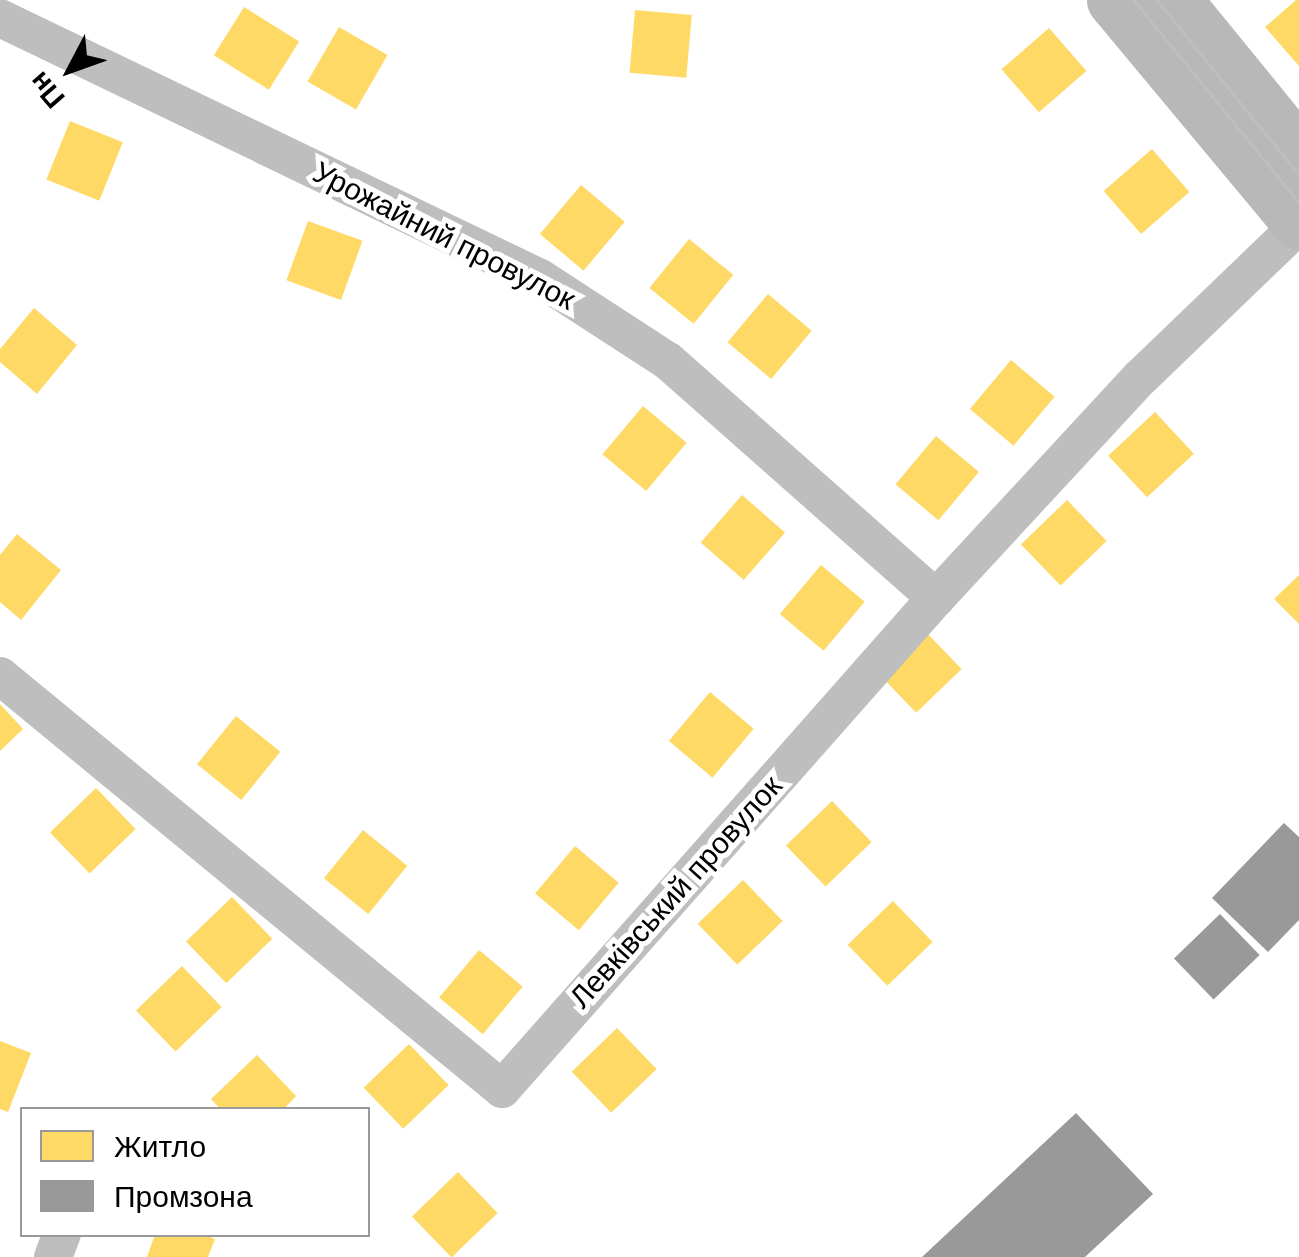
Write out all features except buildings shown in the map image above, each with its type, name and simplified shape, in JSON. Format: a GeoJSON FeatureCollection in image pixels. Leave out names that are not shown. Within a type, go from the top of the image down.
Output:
{"type":"FeatureCollection","features":[{"type":"Feature","properties":{"kind":"main road"},"geometry":{"type":"LineString","coordinates":[[1114,0],[1299,224]]}},
{"type":"Feature","properties":{"kind":"main road"},"geometry":{"type":"LineString","coordinates":[[1174,0],[1299,153]]}},
{"type":"Feature","properties":{"kind":"street","name":"Урожайний провулок"},"geometry":{"type":"LineString","coordinates":[[0,18],[540,278],[668,361],[936,598]]}},
{"type":"Feature","properties":{"kind":"street","name":"Левківський провулок"},"geometry":{"type":"LineString","coordinates":[[0,676],[502,1089],[936,598],[1140,378],[1299,224]]}},
{"type":"Feature","properties":{"kind":"tram line"},"geometry":{"type":"LineString","coordinates":[[1134,0],[1299,202]]}},
{"type":"Feature","properties":{"kind":"tram line"},"geometry":{"type":"LineString","coordinates":[[1157,0],[1299,175]]}}]}
